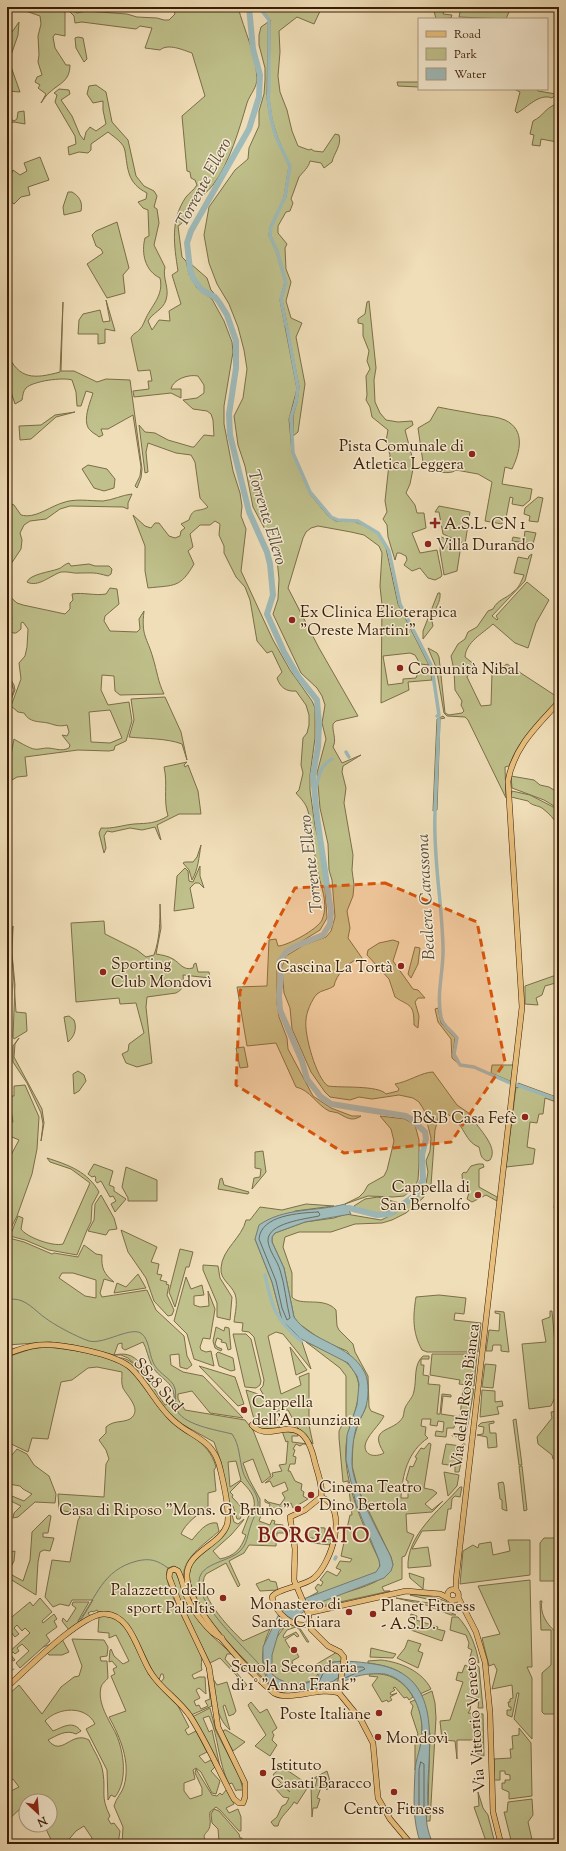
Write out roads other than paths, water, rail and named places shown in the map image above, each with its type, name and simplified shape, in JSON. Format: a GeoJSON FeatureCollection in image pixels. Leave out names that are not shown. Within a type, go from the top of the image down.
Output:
{"type":"FeatureCollection","features":[{"type":"Feature","properties":{"kind":"main road","name":"Via della Rosa Bianca"},"geometry":{"type":"LineString","coordinates":[[451,1592],[456,1580],[523,1000],[508,781],[513,762],[520,745],[559,702]]}},
{"type":"Feature","properties":{"kind":"main road","name":"SS28 Sud"},"geometry":{"type":"LineString","coordinates":[[7,1354],[30,1346],[52,1345],[94,1353],[122,1361],[138,1376],[173,1420],[210,1445],[216,1454],[220,1468],[228,1514],[228,1523],[223,1531],[192,1560],[188,1568],[187,1577],[194,1601],[222,1638]]}},
{"type":"Feature","properties":{"kind":"main road"},"geometry":{"type":"LineString","coordinates":[[252,1425],[260,1431],[290,1428],[299,1432],[310,1444],[312,1449],[321,1489],[321,1497],[331,1506],[336,1515],[332,1551],[314,1578],[272,1595],[272,1599],[278,1612],[294,1623],[304,1626],[310,1624]]}},
{"type":"Feature","properties":{"kind":"main road"},"geometry":{"type":"LineString","coordinates":[[321,1497],[305,1510],[290,1517],[295,1547],[294,1578],[313,1632],[329,1647],[341,1652],[344,1656],[339,1693]]}},
{"type":"Feature","properties":{"kind":"main road"},"geometry":{"type":"LineString","coordinates":[[7,1687],[68,1633],[99,1614],[117,1616],[127,1626],[151,1674],[190,1716],[234,1799],[239,1803],[243,1803],[245,1797],[245,1783],[218,1727],[209,1667],[181,1608],[169,1577],[170,1570],[174,1569],[178,1571],[188,1598],[195,1611],[214,1634],[222,1638],[276,1694],[286,1695],[325,1691],[339,1693],[361,1720],[373,1743],[378,1798],[390,1819],[411,1844]]}},
{"type":"Feature","properties":{"kind":"main road"},"geometry":{"type":"LineString","coordinates":[[307,1612],[401,1592],[413,1591],[440,1594],[451,1592],[457,1599]]}},
{"type":"Feature","properties":{"kind":"main road","name":"Via Vittorio Veneto"},"geometry":{"type":"LineString","coordinates":[[451,1592],[450,1600],[457,1599],[463,1606],[476,1632],[485,1662],[490,1713],[493,1812],[500,1844]]}},
{"type":"Feature","properties":{"kind":"water"},"geometry":{"type":"Polygon","coordinates":[[[345,1204],[351,1214],[305,1222],[275,1233],[272,1237],[272,1242],[284,1268],[294,1317],[302,1326],[350,1355],[365,1373],[368,1386],[368,1396],[364,1411],[356,1430],[353,1444],[352,1464],[357,1486],[391,1557],[393,1565],[391,1571],[384,1578],[311,1606],[279,1631],[272,1655],[272,1674],[288,1683],[306,1683],[317,1678],[323,1666],[341,1661],[374,1664],[398,1671],[414,1683],[424,1700],[428,1719],[430,1741],[427,1821],[428,1830],[433,1844],[421,1844],[416,1826],[414,1808],[415,1772],[422,1738],[422,1724],[417,1705],[408,1689],[394,1677],[385,1674],[370,1674],[361,1675],[338,1682],[335,1687],[285,1691],[269,1684],[263,1660],[263,1647],[280,1612],[298,1601],[376,1572],[380,1566],[379,1560],[356,1504],[346,1460],[347,1435],[357,1405],[359,1384],[357,1376],[348,1363],[301,1339],[282,1320],[272,1282],[255,1239],[259,1225],[279,1215],[345,1204]]]}},
{"type":"Feature","properties":{"kind":"waterway","name":"Torrente Ellero"},"geometry":{"type":"LineString","coordinates":[[249,7],[253,49],[260,75],[259,97],[249,129],[191,231],[187,243],[190,269],[193,278],[202,290],[215,297],[219,302],[227,315],[236,341],[236,368],[229,414],[230,435],[249,512],[267,552],[270,564],[273,595],[267,614],[284,652],[298,676],[317,700],[319,725],[318,747],[313,775],[317,817],[331,912],[330,924],[323,935],[287,951],[280,960],[280,1010],[302,1061],[307,1079],[321,1097],[331,1104],[406,1116],[425,1132],[426,1139],[422,1155],[423,1180],[418,1189],[418,1193],[390,1214],[377,1215],[349,1208],[341,1209]]}},
{"type":"Feature","properties":{"kind":"waterway","name":"Bealera Carassona"},"geometry":{"type":"LineString","coordinates":[[254,7],[262,11],[269,20],[268,97],[271,119],[276,137],[290,166],[285,197],[271,227],[270,236],[277,251],[286,283],[281,299],[286,325]]}},
{"type":"Feature","properties":{"kind":"waterway","name":"Bealera Carassona"},"geometry":{"type":"LineString","coordinates":[[287,327],[298,388],[296,402],[291,417],[293,453],[310,492],[331,517],[338,520],[358,521],[378,533],[389,551],[400,604],[431,665]]}},
{"type":"Feature","properties":{"kind":"waterway"},"geometry":{"type":"LineString","coordinates":[[432,668],[439,715],[437,716]]}},
{"type":"Feature","properties":{"kind":"waterway","name":"Bealera Carassona"},"geometry":{"type":"LineString","coordinates":[[435,811],[439,719]]}},
{"type":"Feature","properties":{"kind":"waterway"},"geometry":{"type":"LineString","coordinates":[[346,752],[349,757]]}},
{"type":"Feature","properties":{"kind":"waterway"},"geometry":{"type":"LineString","coordinates":[[315,791],[324,765],[332,759]]}},
{"type":"Feature","properties":{"kind":"waterway","name":"Bealera Carassona"},"geometry":{"type":"LineString","coordinates":[[435,813],[435,847],[443,947],[439,999],[441,1017],[446,1026],[457,1038],[454,1054],[460,1065],[474,1067],[510,1083]]}},
{"type":"Feature","properties":{"kind":"waterway","name":"Bealera Carassona"},"geometry":{"type":"LineString","coordinates":[[517,1085],[559,1100]]}},
{"type":"Feature","properties":{"kind":"waterway","name":"Bealera Carassona"},"geometry":{"type":"LineString","coordinates":[[559,1173],[559,1197]]}},
{"type":"Feature","properties":{"kind":"waterway"},"geometry":{"type":"LineString","coordinates":[[265,1275],[276,1312],[285,1326],[301,1341]]}},
{"type":"Feature","properties":{"kind":"waterway"},"geometry":{"type":"LineString","coordinates":[[7,1299],[17,1299],[25,1302],[54,1324],[89,1341],[102,1340],[132,1332],[142,1334],[149,1347],[155,1365],[173,1384],[176,1393],[176,1408],[179,1414],[192,1423],[232,1434],[235,1438],[243,1472],[254,1490],[258,1502],[258,1508],[246,1543],[242,1549],[234,1555],[204,1570],[199,1581],[201,1592],[215,1616],[265,1671]]}},
{"type":"Feature","properties":{"kind":"waterway"},"geometry":{"type":"LineString","coordinates":[[78,1622],[108,1578],[125,1565],[137,1561],[150,1560],[157,1561],[168,1568]]}},
{"type":"Feature","properties":{"kind":"waterway"},"geometry":{"type":"LineString","coordinates":[[43,1647],[51,1644]]}},
{"type":"Feature","properties":{"kind":"waterway"},"geometry":{"type":"LineString","coordinates":[[7,1673],[14,1669]]}},
{"type":"Feature","properties":{"kind":"place","name":"Pista Comunale di Atletica Leggera"},"geometry":{"type":"Point","coordinates":[472,454]}},
{"type":"Feature","properties":{"kind":"place","name":"A.S.L. CN 1"},"geometry":{"type":"Point","coordinates":[435,523]}},
{"type":"Feature","properties":{"kind":"place","name":"Villa Durando"},"geometry":{"type":"Point","coordinates":[428,544]}},
{"type":"Feature","properties":{"kind":"place","name":"Ex Clinica Elioterapica \"Oreste Martini\""},"geometry":{"type":"Point","coordinates":[292,620]}},
{"type":"Feature","properties":{"kind":"place","name":"Comunità Nibal"},"geometry":{"type":"Point","coordinates":[400,668]}},
{"type":"Feature","properties":{"kind":"place","name":"Cascina La Tortà"},"geometry":{"type":"Point","coordinates":[401,966]}},
{"type":"Feature","properties":{"kind":"place","name":"Sporting Club Mondovì"},"geometry":{"type":"Point","coordinates":[103,972]}},
{"type":"Feature","properties":{"kind":"place","name":"B&B Casa Fefè"},"geometry":{"type":"Point","coordinates":[525,1117]}},
{"type":"Feature","properties":{"kind":"place","name":"Cappella di San Bernolfo"},"geometry":{"type":"Point","coordinates":[478,1195]}},
{"type":"Feature","properties":{"kind":"place","name":"Cappella dell'Annunziata"},"geometry":{"type":"Point","coordinates":[244,1410]}},
{"type":"Feature","properties":{"kind":"place","name":"Cinema Teatro Dino Bertola"},"geometry":{"type":"Point","coordinates":[311,1495]}},
{"type":"Feature","properties":{"kind":"place","name":"Casa di Riposo \"Mons. G. Bruno\""},"geometry":{"type":"Point","coordinates":[298,1509]}},
{"type":"Feature","properties":{"kind":"place","name":"Palazzetto dello sport PalaItis"},"geometry":{"type":"Point","coordinates":[223,1598]}},
{"type":"Feature","properties":{"kind":"place","name":"Monastero di Santa Chiara"},"geometry":{"type":"Point","coordinates":[349,1612]}},
{"type":"Feature","properties":{"kind":"place","name":"Planet Fitness - A.S.D."},"geometry":{"type":"Point","coordinates":[373,1614]}},
{"type":"Feature","properties":{"kind":"place","name":"Scuola Secondaria di 1° \"Anna Frank\""},"geometry":{"type":"Point","coordinates":[294,1650]}},
{"type":"Feature","properties":{"kind":"place","name":"Poste Italiane"},"geometry":{"type":"Point","coordinates":[379,1713]}},
{"type":"Feature","properties":{"kind":"place","name":"Mondovì"},"geometry":{"type":"Point","coordinates":[378,1737]}},
{"type":"Feature","properties":{"kind":"place","name":"Istituto Casati Baracco"},"geometry":{"type":"Point","coordinates":[263,1773]}},
{"type":"Feature","properties":{"kind":"place","name":"Centro Fitness"},"geometry":{"type":"Point","coordinates":[394,1792]}},
{"type":"Feature","properties":{"kind":"district","name":"BORGATO"},"geometry":{"type":"Point","coordinates":[314,1535]}}]}
